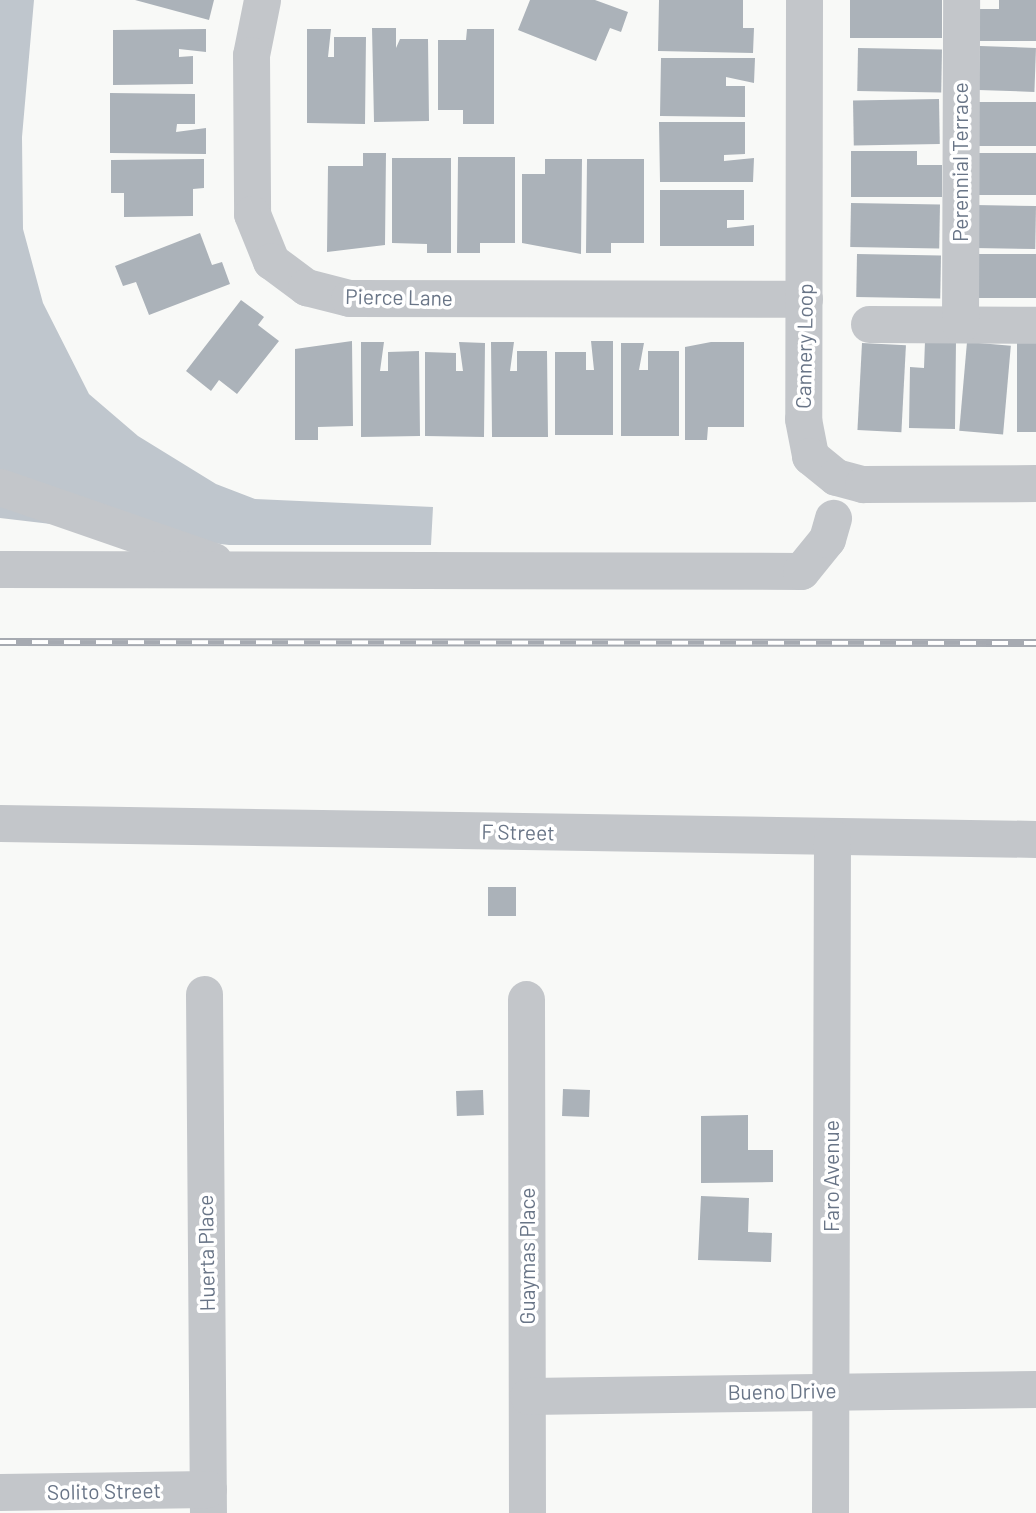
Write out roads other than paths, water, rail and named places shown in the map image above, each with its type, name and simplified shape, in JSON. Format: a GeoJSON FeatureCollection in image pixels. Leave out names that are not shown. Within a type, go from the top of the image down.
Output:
{"type":"FeatureCollection","features":[{"type":"Feature","properties":{"kind":"street","name":"Pierce Lane"},"geometry":{"type":"LineString","coordinates":[[262,0],[251,55],[252,214],[271,261],[306,287],[349,298],[804,299]]}},
{"type":"Feature","properties":{"kind":"street","name":"Cannery Loop"},"geometry":{"type":"LineString","coordinates":[[804,0],[803,434],[810,456],[825,471],[875,485],[1036,482]]}},
{"type":"Feature","properties":{"kind":"street","name":"Perennial Terrace"},"geometry":{"type":"LineString","coordinates":[[960,324],[961,0]]}},
{"type":"Feature","properties":{"kind":"street"},"geometry":{"type":"LineString","coordinates":[[869,324],[1036,324]]}},
{"type":"Feature","properties":{"kind":"street"},"geometry":{"type":"LineString","coordinates":[[0,487],[241,570]]}},
{"type":"Feature","properties":{"kind":"street"},"geometry":{"type":"LineString","coordinates":[[0,569],[801,571],[827,539],[833,518]]}},
{"type":"Feature","properties":{"kind":"street","name":"F Street"},"geometry":{"type":"LineString","coordinates":[[0,823],[832,838],[1036,839]]}},
{"type":"Feature","properties":{"kind":"street","name":"Faro Avenue"},"geometry":{"type":"LineString","coordinates":[[830,1513],[832,838]]}},
{"type":"Feature","properties":{"kind":"street","name":"Huerta Place"},"geometry":{"type":"LineString","coordinates":[[204,994],[208,1501]]}},
{"type":"Feature","properties":{"kind":"street","name":"Guaymas Place"},"geometry":{"type":"LineString","coordinates":[[526,999],[527,1513]]}},
{"type":"Feature","properties":{"kind":"street","name":"Bueno Drive"},"geometry":{"type":"LineString","coordinates":[[528,1396],[830,1389],[1036,1389]]}},
{"type":"Feature","properties":{"kind":"street","name":"Solito Street"},"geometry":{"type":"LineString","coordinates":[[0,1492],[208,1501]]}},
{"type":"Feature","properties":{"kind":"railway"},"geometry":{"type":"LineString","coordinates":[[0,642],[1036,643]]}}]}
